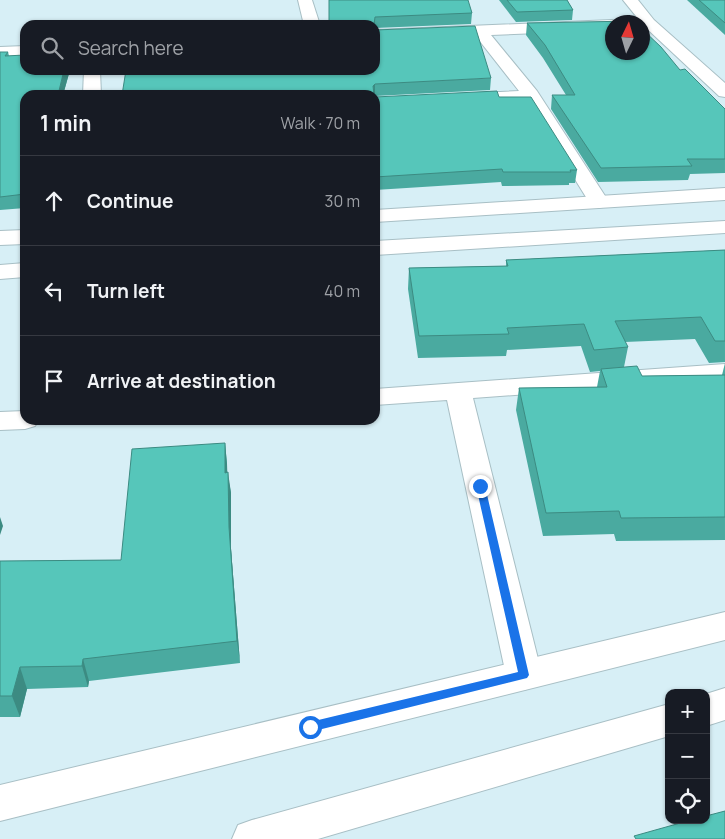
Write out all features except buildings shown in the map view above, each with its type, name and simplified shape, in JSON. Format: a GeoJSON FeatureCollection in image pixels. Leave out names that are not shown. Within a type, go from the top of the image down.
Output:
{"type":"FeatureCollection","features":[{"type":"Feature","properties":{"kind":"street"},"geometry":{"type":"LineString","coordinates":[[305,0],[311,20]]}},
{"type":"Feature","properties":{"kind":"street"},"geometry":{"type":"LineString","coordinates":[[630,0],[640,15]]}},
{"type":"Feature","properties":{"kind":"street"},"geometry":{"type":"LineString","coordinates":[[380,35],[605,25]]}},
{"type":"Feature","properties":{"kind":"street"},"geometry":{"type":"LineString","coordinates":[[650,26],[724,89]]}},
{"type":"Feature","properties":{"kind":"street"},"geometry":{"type":"LineString","coordinates":[[480,31],[531,95],[599,202]]}},
{"type":"Feature","properties":{"kind":"street"},"geometry":{"type":"LineString","coordinates":[[0,52],[20,51]]}},
{"type":"Feature","properties":{"kind":"street"},"geometry":{"type":"LineString","coordinates":[[92,75],[92,90]]}},
{"type":"Feature","properties":{"kind":"street"},"geometry":{"type":"LineString","coordinates":[[443,100],[531,95]]}},
{"type":"Feature","properties":{"kind":"street"},"geometry":{"type":"LineString","coordinates":[[380,216],[725,194]]}},
{"type":"Feature","properties":{"kind":"street"},"geometry":{"type":"LineString","coordinates":[[380,248],[725,227]]}},
{"type":"Feature","properties":{"kind":"street"},"geometry":{"type":"LineString","coordinates":[[0,238],[20,237]]}},
{"type":"Feature","properties":{"kind":"street"},"geometry":{"type":"LineString","coordinates":[[0,272],[20,270]]}},
{"type":"Feature","properties":{"kind":"street"},"geometry":{"type":"LineString","coordinates":[[380,397],[725,372]]}},
{"type":"Feature","properties":{"kind":"street"},"geometry":{"type":"LineString","coordinates":[[458,392],[524,675]]}},
{"type":"Feature","properties":{"kind":"street"},"geometry":{"type":"LineString","coordinates":[[0,422],[20,420]]}},
{"type":"Feature","properties":{"kind":"street"},"geometry":{"type":"LineString","coordinates":[[0,803],[725,626]]}},
{"type":"Feature","properties":{"kind":"street"},"geometry":{"type":"LineString","coordinates":[[710,709],[725,704]]}},
{"type":"Feature","properties":{"kind":"street"},"geometry":{"type":"LineString","coordinates":[[252,839],[665,721]]}},
{"type":"Feature","properties":{"kind":"route"},"geometry":{"type":"LineString","coordinates":[[310,727],[524,675],[480,486]]}}]}
